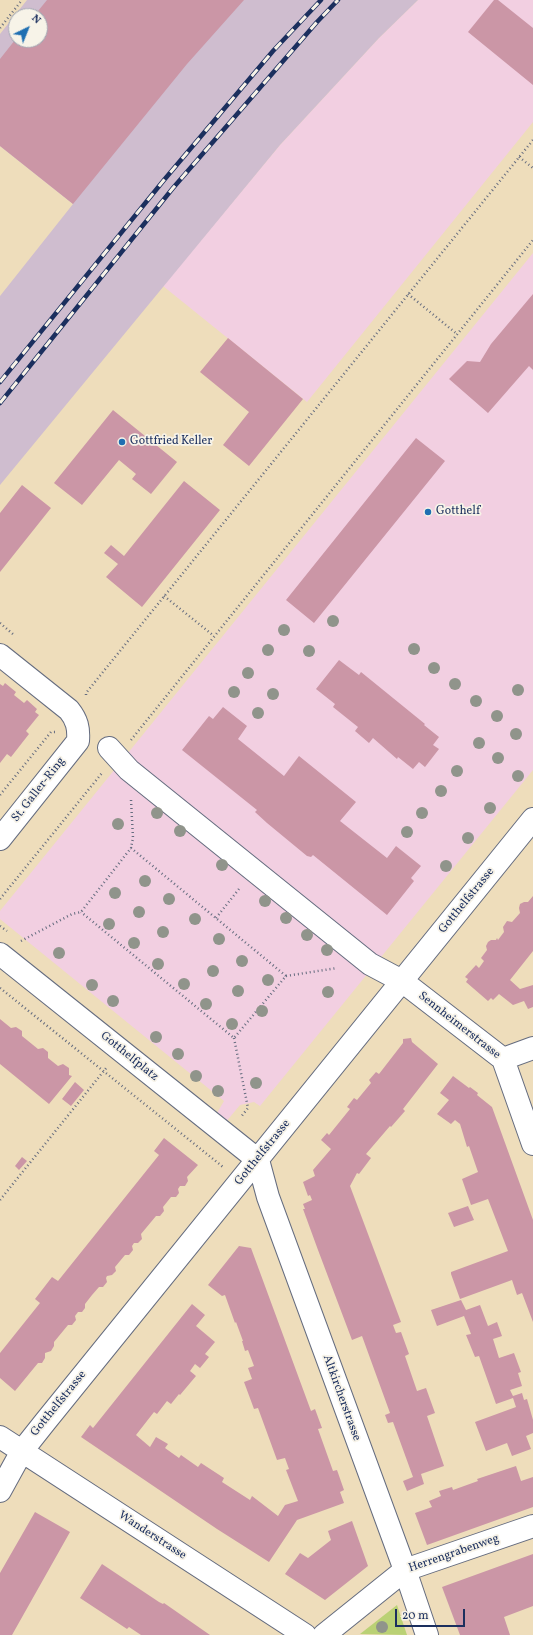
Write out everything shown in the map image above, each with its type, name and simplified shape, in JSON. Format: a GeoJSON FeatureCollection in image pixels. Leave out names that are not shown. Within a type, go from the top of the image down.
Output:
{"type":"FeatureCollection","features":[{"type":"Feature","properties":{"kind":"street","name":"St. Galler-Ring"},"geometry":{"type":"LineString","coordinates":[[0,655],[69,710],[76,718],[79,729],[78,741],[0,839]]}},
{"type":"Feature","properties":{"kind":"street","name":"Sennheimerstrasse"},"geometry":{"type":"LineString","coordinates":[[109,748],[129,770],[369,963],[402,981],[503,1059],[533,1144]]}},
{"type":"Feature","properties":{"kind":"street","name":"Gotthelfstrasse"},"geometry":{"type":"LineString","coordinates":[[0,1491],[22,1451],[533,819]]}},
{"type":"Feature","properties":{"kind":"street","name":"Gotthelfplatz"},"geometry":{"type":"LineString","coordinates":[[0,954],[258,1160]]}},
{"type":"Feature","properties":{"kind":"street"},"geometry":{"type":"LineString","coordinates":[[503,1059],[533,1048]]}},
{"type":"Feature","properties":{"kind":"street","name":"Altkircherstrasse"},"geometry":{"type":"LineString","coordinates":[[258,1160],[268,1197],[405,1570],[427,1635]]}},
{"type":"Feature","properties":{"kind":"street","name":"Wanderstrasse"},"geometry":{"type":"LineString","coordinates":[[0,1437],[305,1635]]}},
{"type":"Feature","properties":{"kind":"street","name":"Herrengrabenweg"},"geometry":{"type":"LineString","coordinates":[[324,1635],[405,1570],[533,1526]]}},
{"type":"Feature","properties":{"kind":"path"},"geometry":{"type":"LineString","coordinates":[[0,28],[22,0]]}},
{"type":"Feature","properties":{"kind":"path"},"geometry":{"type":"LineString","coordinates":[[85,698],[86,693],[533,140]]}},
{"type":"Feature","properties":{"kind":"path"},"geometry":{"type":"LineString","coordinates":[[519,157],[533,168]]}},
{"type":"Feature","properties":{"kind":"path"},"geometry":{"type":"LineString","coordinates":[[0,899],[105,769],[109,748],[121,749],[126,745],[533,240]]}},
{"type":"Feature","properties":{"kind":"path"},"geometry":{"type":"LineString","coordinates":[[408,294],[457,334]]}},
{"type":"Feature","properties":{"kind":"path"},"geometry":{"type":"LineString","coordinates":[[164,596],[214,636]]}},
{"type":"Feature","properties":{"kind":"path"},"geometry":{"type":"LineString","coordinates":[[15,938],[20,942],[72,914],[81,912],[131,848],[133,838],[129,770]]}},
{"type":"Feature","properties":{"kind":"path"},"geometry":{"type":"LineString","coordinates":[[131,848],[286,976]]}},
{"type":"Feature","properties":{"kind":"path"},"geometry":{"type":"LineString","coordinates":[[216,918],[254,871]]}},
{"type":"Feature","properties":{"kind":"path"},"geometry":{"type":"LineString","coordinates":[[81,912],[234,1038],[248,1108],[210,1156]]}},
{"type":"Feature","properties":{"kind":"path"},"geometry":{"type":"LineString","coordinates":[[0,926],[10,934]]}},
{"type":"Feature","properties":{"kind":"path"},"geometry":{"type":"LineString","coordinates":[[234,1038],[286,976],[369,963]]}},
{"type":"Feature","properties":{"kind":"path"},"geometry":{"type":"LineString","coordinates":[[0,988],[240,1181]]}},
{"type":"Feature","properties":{"kind":"path"},"geometry":{"type":"LineString","coordinates":[[0,1200],[121,1050]]}},
{"type":"Feature","properties":{"kind":"shaded area"},"geometry":{"type":"Polygon","coordinates":[[[27,0],[418,0],[379,38],[280,145],[0,485],[0,296],[73,204],[0,146],[0,34],[8,24],[8,48],[48,48],[48,8],[21,8],[27,0]]]}},
{"type":"Feature","properties":{"kind":"shaded area"},"geometry":{"type":"Polygon","coordinates":[[[418,0],[533,0],[533,122],[307,402],[163,286],[280,145],[379,38],[418,0]]]}},
{"type":"Feature","properties":{"kind":"shaded area","name":"Gotthelf"},"geometry":{"type":"Polygon","coordinates":[[[533,253],[533,770],[260,1106],[254,1102],[240,1105],[225,1123],[217,1113],[224,1101],[0,919],[0,911],[533,253]]]}},
{"type":"Feature","properties":{"kind":"green space"},"geometry":{"type":"Polygon","coordinates":[[[397,1605],[407,1635],[360,1634],[397,1605]]]}},
{"type":"Feature","properties":{"kind":"building"},"geometry":{"type":"Polygon","coordinates":[[[47,0],[244,0],[187,64],[73,204],[0,146],[0,59],[9,48],[48,48],[48,8],[40,8],[47,0]]]}},
{"type":"Feature","properties":{"kind":"building"},"geometry":{"type":"Polygon","coordinates":[[[494,0],[498,0],[533,28],[533,85],[468,32],[494,0]]]}},
{"type":"Feature","properties":{"kind":"building"},"geometry":{"type":"Polygon","coordinates":[[[533,294],[533,370],[529,366],[488,413],[449,379],[467,361],[480,362],[491,344],[533,294]]]}},
{"type":"Feature","properties":{"kind":"building"},"geometry":{"type":"Polygon","coordinates":[[[228,338],[303,399],[249,466],[223,445],[249,412],[200,372],[228,338]]]}},
{"type":"Feature","properties":{"kind":"building"},"geometry":{"type":"Polygon","coordinates":[[[113,410],[177,462],[151,494],[132,479],[136,474],[119,460],[82,505],[54,483],[113,410]]]}},
{"type":"Feature","properties":{"kind":"building"},"geometry":{"type":"Polygon","coordinates":[[[416,438],[445,461],[314,623],[286,600],[416,438]]]}},
{"type":"Feature","properties":{"kind":"building"},"geometry":{"type":"Polygon","coordinates":[[[184,481],[220,510],[142,607],[106,577],[118,564],[104,553],[111,545],[124,556],[184,481]]]}},
{"type":"Feature","properties":{"kind":"building"},"geometry":{"type":"Polygon","coordinates":[[[22,485],[51,508],[0,572],[0,513],[22,485]]]}},
{"type":"Feature","properties":{"kind":"building"},"geometry":{"type":"Polygon","coordinates":[[[339,660],[359,675],[361,672],[439,737],[433,745],[439,749],[425,767],[419,762],[413,769],[398,757],[397,759],[373,738],[369,743],[355,731],[358,727],[333,707],[335,704],[316,689],[339,660]]]}},
{"type":"Feature","properties":{"kind":"building"},"geometry":{"type":"Polygon","coordinates":[[[5,683],[16,692],[14,695],[24,703],[27,700],[37,709],[35,712],[39,715],[26,731],[29,734],[11,757],[7,754],[0,763],[0,684],[3,686],[5,683]]]}},
{"type":"Feature","properties":{"kind":"building"},"geometry":{"type":"Polygon","coordinates":[[[223,707],[247,726],[238,739],[284,776],[299,756],[356,802],[340,821],[387,858],[396,846],[421,866],[411,878],[414,881],[387,915],[313,855],[311,857],[307,856],[255,812],[257,810],[182,750],[209,716],[213,719],[223,707]]]}},
{"type":"Feature","properties":{"kind":"building"},"geometry":{"type":"Polygon","coordinates":[[[533,896],[533,951],[510,980],[520,989],[533,985],[533,1007],[528,1009],[524,1001],[513,1005],[499,994],[493,1000],[491,998],[488,1001],[466,982],[468,979],[465,977],[476,965],[479,968],[484,961],[481,958],[487,950],[486,946],[488,942],[491,940],[496,940],[497,938],[498,940],[504,932],[503,927],[507,921],[512,922],[520,913],[520,904],[528,902],[533,896]]]}},
{"type":"Feature","properties":{"kind":"building"},"geometry":{"type":"Polygon","coordinates":[[[0,1019],[11,1028],[16,1027],[22,1031],[22,1036],[38,1049],[43,1048],[48,1052],[48,1058],[58,1066],[63,1064],[69,1068],[69,1075],[72,1076],[49,1104],[0,1064],[0,1019]]]}},
{"type":"Feature","properties":{"kind":"building"},"geometry":{"type":"Polygon","coordinates":[[[411,1038],[412,1042],[438,1064],[403,1109],[405,1111],[366,1154],[371,1158],[359,1174],[357,1173],[350,1186],[401,1322],[393,1325],[396,1333],[401,1332],[409,1354],[405,1356],[417,1391],[426,1388],[435,1413],[427,1416],[444,1466],[421,1474],[424,1484],[407,1491],[403,1481],[413,1477],[393,1422],[388,1423],[385,1415],[390,1413],[362,1336],[352,1340],[318,1250],[303,1209],[305,1209],[303,1204],[312,1200],[310,1195],[308,1196],[303,1182],[315,1176],[313,1170],[331,1149],[321,1140],[327,1133],[329,1135],[350,1109],[347,1107],[354,1098],[357,1100],[371,1083],[369,1080],[376,1072],[379,1074],[403,1043],[403,1039],[411,1038]]]}},
{"type":"Feature","properties":{"kind":"building"},"geometry":{"type":"Polygon","coordinates":[[[453,1076],[478,1093],[477,1095],[492,1107],[533,1220],[533,1322],[522,1293],[517,1295],[512,1280],[460,1299],[451,1274],[451,1272],[508,1251],[488,1199],[471,1205],[462,1179],[478,1172],[469,1146],[467,1147],[460,1124],[455,1120],[451,1124],[437,1114],[449,1100],[440,1093],[453,1076]]]}},
{"type":"Feature","properties":{"kind":"building"},"geometry":{"type":"Polygon","coordinates":[[[75,1082],[84,1090],[71,1106],[62,1099],[75,1082]]]}},
{"type":"Feature","properties":{"kind":"building"},"geometry":{"type":"Polygon","coordinates":[[[164,1138],[198,1165],[187,1177],[188,1181],[185,1186],[180,1186],[178,1189],[179,1193],[176,1197],[171,1197],[163,1207],[164,1211],[160,1216],[156,1216],[141,1234],[142,1239],[138,1243],[134,1243],[132,1246],[133,1250],[129,1255],[125,1255],[115,1267],[116,1271],[112,1275],[107,1276],[107,1282],[103,1287],[99,1287],[85,1304],[85,1308],[82,1312],[78,1312],[75,1316],[76,1320],[72,1325],[68,1325],[54,1342],[54,1346],[51,1351],[45,1353],[45,1358],[42,1363],[38,1363],[15,1391],[0,1378],[0,1353],[40,1303],[35,1299],[52,1277],[58,1281],[159,1155],[154,1151],[164,1138]]]}},
{"type":"Feature","properties":{"kind":"building"},"geometry":{"type":"Polygon","coordinates":[[[22,1157],[27,1161],[19,1170],[15,1166],[22,1157]]]}},
{"type":"Feature","properties":{"kind":"building"},"geometry":{"type":"Polygon","coordinates":[[[468,1206],[474,1220],[454,1227],[448,1213],[468,1206]]]}},
{"type":"Feature","properties":{"kind":"building"},"geometry":{"type":"Polygon","coordinates":[[[239,1246],[251,1248],[311,1411],[315,1409],[322,1428],[318,1429],[333,1471],[337,1470],[344,1490],[340,1492],[344,1503],[297,1520],[269,1562],[217,1529],[81,1437],[90,1425],[93,1428],[192,1304],[205,1315],[196,1326],[215,1342],[205,1354],[209,1357],[200,1368],[195,1364],[190,1371],[196,1376],[171,1404],[167,1401],[157,1414],[154,1412],[136,1435],[150,1447],[156,1437],[168,1444],[165,1448],[179,1458],[181,1455],[198,1467],[201,1463],[224,1478],[222,1482],[250,1500],[252,1496],[278,1516],[285,1505],[298,1501],[286,1470],[289,1469],[285,1458],[277,1460],[258,1408],[254,1409],[244,1382],[252,1379],[248,1368],[254,1366],[248,1350],[245,1351],[243,1341],[225,1295],[222,1296],[208,1285],[239,1246]]]}},
{"type":"Feature","properties":{"kind":"building"},"geometry":{"type":"Polygon","coordinates":[[[461,1300],[466,1310],[480,1305],[488,1326],[497,1322],[502,1336],[493,1339],[499,1358],[514,1353],[521,1372],[518,1373],[522,1386],[510,1390],[513,1396],[522,1393],[524,1400],[527,1399],[533,1420],[533,1433],[526,1436],[531,1449],[512,1456],[507,1443],[486,1451],[475,1422],[516,1407],[513,1398],[496,1404],[479,1356],[475,1357],[466,1335],[471,1334],[464,1316],[437,1326],[431,1310],[461,1300]]]}},
{"type":"Feature","properties":{"kind":"building"},"geometry":{"type":"Polygon","coordinates":[[[516,1466],[521,1481],[533,1477],[533,1507],[427,1545],[415,1513],[432,1507],[429,1501],[441,1496],[439,1491],[452,1487],[453,1490],[478,1481],[477,1479],[516,1466]]]}},
{"type":"Feature","properties":{"kind":"building"},"geometry":{"type":"Polygon","coordinates":[[[35,1512],[70,1532],[12,1635],[0,1635],[0,1573],[35,1512]]]}},
{"type":"Feature","properties":{"kind":"building"},"geometry":{"type":"Polygon","coordinates":[[[352,1521],[368,1566],[325,1600],[285,1574],[300,1553],[308,1558],[331,1540],[328,1531],[352,1521]]]}},
{"type":"Feature","properties":{"kind":"building"},"geometry":{"type":"Polygon","coordinates":[[[533,1554],[533,1606],[504,1617],[510,1635],[460,1635],[442,1587],[533,1554]]]}},
{"type":"Feature","properties":{"kind":"building"},"geometry":{"type":"Polygon","coordinates":[[[102,1564],[159,1602],[164,1603],[210,1635],[141,1635],[129,1627],[127,1629],[80,1598],[102,1564]]]}},
{"type":"Feature","properties":{"kind":"railway"},"geometry":{"type":"LineString","coordinates":[[0,382],[164,180],[273,51],[321,0]]}},
{"type":"Feature","properties":{"kind":"railway"},"geometry":{"type":"LineString","coordinates":[[0,403],[173,188],[317,22],[338,0]]}},
{"type":"Feature","properties":{"kind":"place","name":"Gottfried Keller"},"geometry":{"type":"Point","coordinates":[122,442]}},
{"type":"Feature","properties":{"kind":"place","name":"Gotthelf"},"geometry":{"type":"Point","coordinates":[428,512]}}]}
